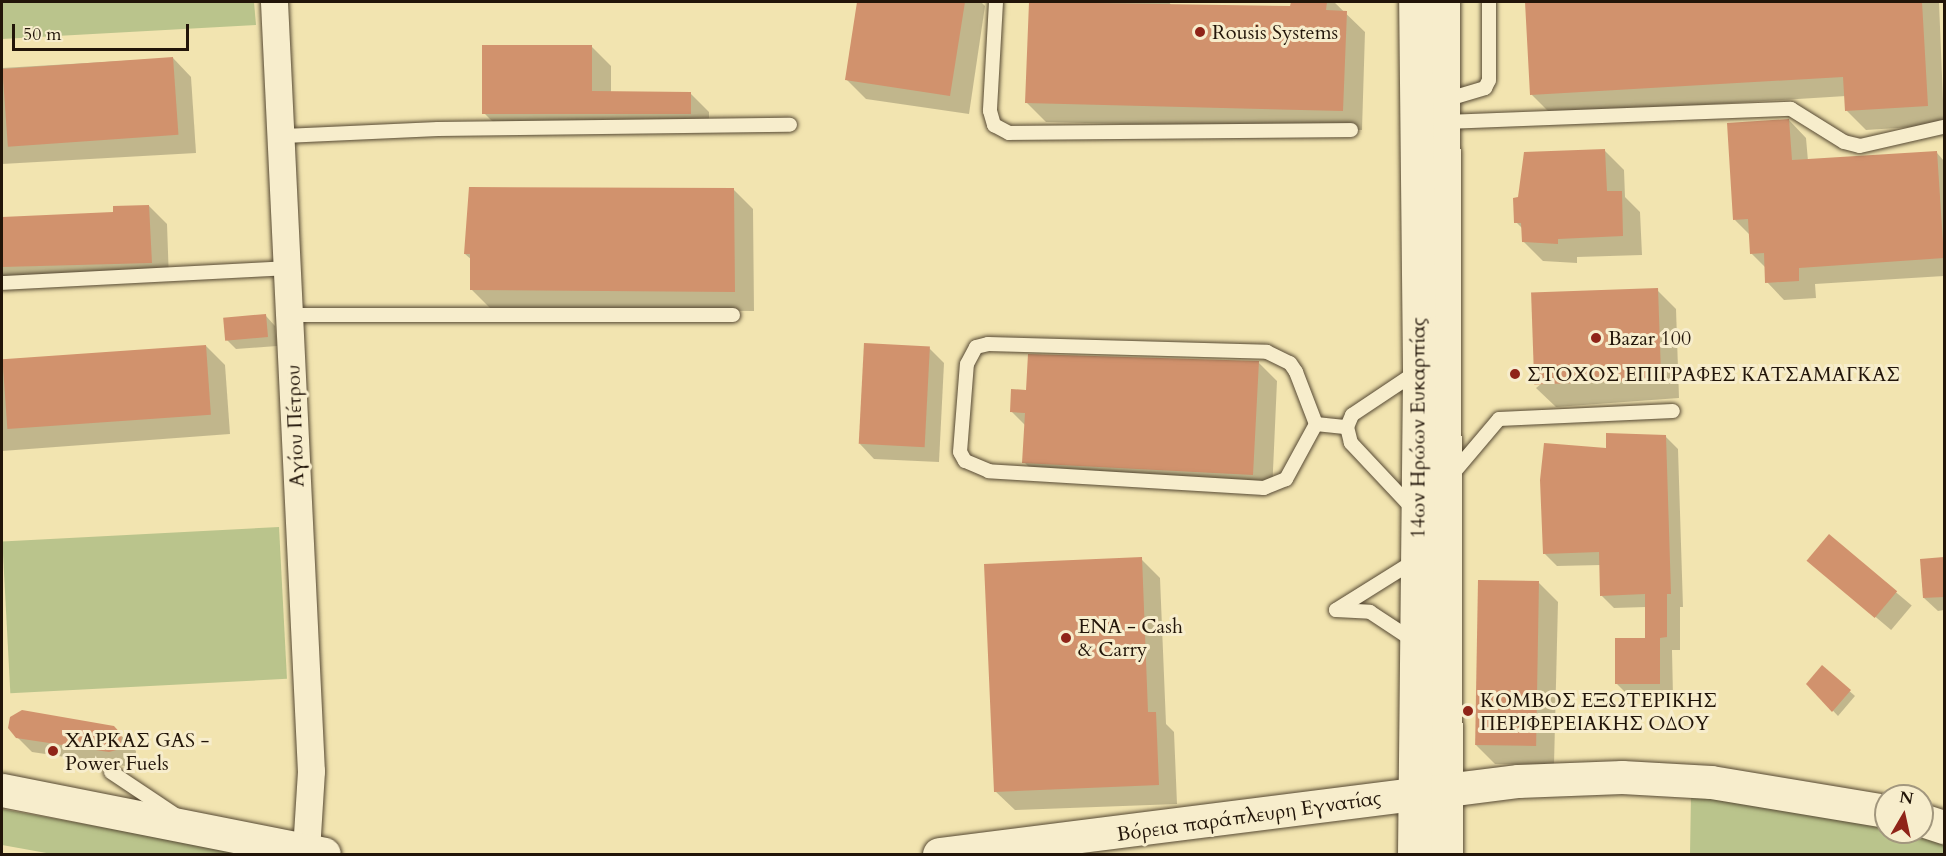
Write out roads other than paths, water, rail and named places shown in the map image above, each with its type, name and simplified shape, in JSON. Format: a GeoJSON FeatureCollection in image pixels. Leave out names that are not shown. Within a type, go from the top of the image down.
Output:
{"type":"FeatureCollection","features":[{"type":"Feature","properties":{"kind":"main road","name":"14ων Ηρώων Ευκαρπίας"},"geometry":{"type":"LineString","coordinates":[[1415,2],[1419,369],[1417,644],[1430,790],[1446,855]]}},
{"type":"Feature","properties":{"kind":"main road","name":"14ων Ηρώων Ευκαρπίας"},"geometry":{"type":"LineString","coordinates":[[1414,855],[1430,790],[1447,482],[1443,2]]}},
{"type":"Feature","properties":{"kind":"main road","name":"Βόρεια παράπλευρη Εγνατίας"},"geometry":{"type":"LineString","coordinates":[[939,855],[1347,804],[1430,790],[1518,781],[1664,778],[1771,790],[1874,809]]}},
{"type":"Feature","properties":{"kind":"main road"},"geometry":{"type":"LineString","coordinates":[[2,790],[315,853]]}},
{"type":"Feature","properties":{"kind":"street","name":"Αγίου Πέτρου"},"geometry":{"type":"LineString","coordinates":[[274,2],[284,136],[315,853]]}},
{"type":"Feature","properties":{"kind":"lane"},"geometry":{"type":"LineString","coordinates":[[996,2],[990,111],[994,125],[1010,133],[1352,130]]}},
{"type":"Feature","properties":{"kind":"lane"},"geometry":{"type":"LineString","coordinates":[[1445,111],[1485,88],[1489,80],[1489,2]]}},
{"type":"Feature","properties":{"kind":"lane"},"geometry":{"type":"LineString","coordinates":[[1445,111],[1791,109],[1844,142],[1860,146],[1943,127]]}},
{"type":"Feature","properties":{"kind":"lane"},"geometry":{"type":"LineString","coordinates":[[284,136],[438,129],[790,125]]}},
{"type":"Feature","properties":{"kind":"lane"},"geometry":{"type":"LineString","coordinates":[[2,283],[288,268]]}},
{"type":"Feature","properties":{"kind":"lane"},"geometry":{"type":"LineString","coordinates":[[291,315],[733,315]]}},
{"type":"Feature","properties":{"kind":"lane"},"geometry":{"type":"LineString","coordinates":[[988,344],[1266,352],[1290,363],[1296,372],[1316,424],[1286,479],[1264,488],[989,471],[975,468],[960,452],[967,364],[976,347],[988,344]]}},
{"type":"Feature","properties":{"kind":"lane"},"geometry":{"type":"LineString","coordinates":[[1418,513],[1350,443],[1347,427],[1352,415],[1419,369]]}},
{"type":"Feature","properties":{"kind":"lane"},"geometry":{"type":"LineString","coordinates":[[1447,482],[1499,419],[1673,411]]}},
{"type":"Feature","properties":{"kind":"lane"},"geometry":{"type":"LineString","coordinates":[[1316,424],[1347,427]]}},
{"type":"Feature","properties":{"kind":"lane"},"geometry":{"type":"LineString","coordinates":[[1417,644],[1370,612],[1336,610],[1418,559]]}},
{"type":"Feature","properties":{"kind":"lane"},"geometry":{"type":"LineString","coordinates":[[111,772],[196,829]]}},
{"type":"Feature","properties":{"kind":"place","name":"Rousis Systems"},"geometry":{"type":"Point","coordinates":[1200,32]}},
{"type":"Feature","properties":{"kind":"place","name":"Bazar 100"},"geometry":{"type":"Point","coordinates":[1596,338]}},
{"type":"Feature","properties":{"kind":"place","name":"ΣΤΟΧΟΣ ΕΠΙΓΡΑΦΕΣ ΚΑΤΣΑΜΑΓΚΑΣ"},"geometry":{"type":"Point","coordinates":[1515,374]}},
{"type":"Feature","properties":{"kind":"place","name":"ENA - Cash & Carry"},"geometry":{"type":"Point","coordinates":[1066,638]}},
{"type":"Feature","properties":{"kind":"place","name":"ΚΟΜΒΟΣ ΕΞΩΤΕΡΙΚΗΣ ΠΕΡΙΦΕΡΕΙΑΚΗΣ ΟΔΟΥ"},"geometry":{"type":"Point","coordinates":[1468,711]}},
{"type":"Feature","properties":{"kind":"place","name":"ΧΑΡΚΑΣ GAS - Power Fuels"},"geometry":{"type":"Point","coordinates":[53,751]}}]}
